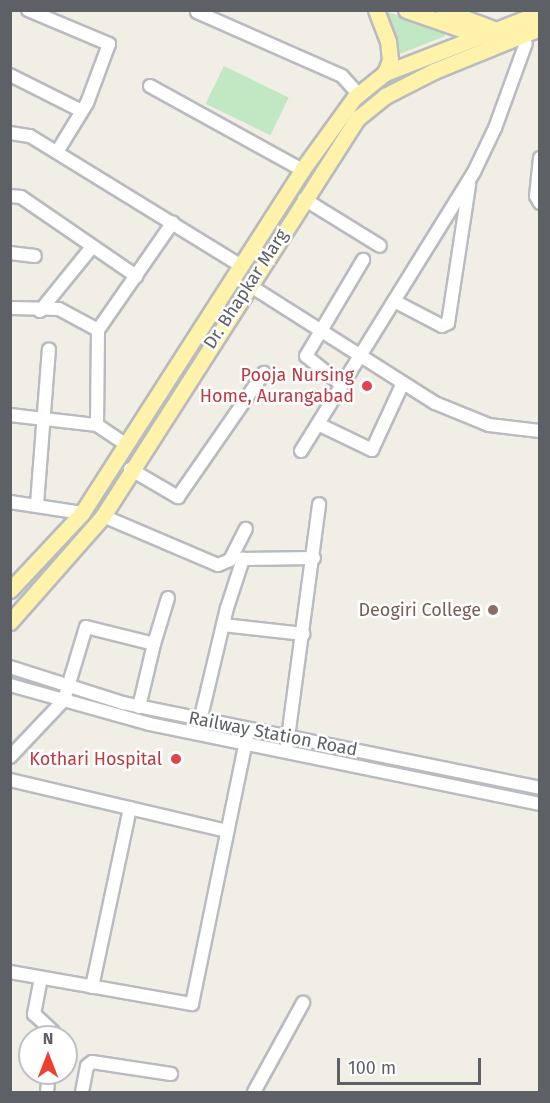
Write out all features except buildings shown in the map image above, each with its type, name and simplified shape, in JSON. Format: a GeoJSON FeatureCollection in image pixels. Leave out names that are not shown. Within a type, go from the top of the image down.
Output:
{"type":"FeatureCollection","features":[{"type":"Feature","properties":{"kind":"main road"},"geometry":{"type":"LineString","coordinates":[[376,10],[388,41],[390,60],[385,73]]}},
{"type":"Feature","properties":{"kind":"main road"},"geometry":{"type":"LineString","coordinates":[[406,10],[473,25]]}},
{"type":"Feature","properties":{"kind":"main road"},"geometry":{"type":"LineString","coordinates":[[443,10],[497,37]]}},
{"type":"Feature","properties":{"kind":"main road","name":"Dr. Bhapkar Marg"},"geometry":{"type":"LineString","coordinates":[[10,622],[103,516],[130,469],[358,117],[386,96],[540,14]]}},
{"type":"Feature","properties":{"kind":"main road","name":"Dr. Bhapkar Marg"},"geometry":{"type":"LineString","coordinates":[[10,590],[82,513],[302,170],[358,94],[385,73],[473,25]]}},
{"type":"Feature","properties":{"kind":"main road","name":"Dr. Bhapkar Marg"},"geometry":{"type":"LineString","coordinates":[[497,37],[520,41],[540,28]]}},
{"type":"Feature","properties":{"kind":"main road"},"geometry":{"type":"LineString","coordinates":[[268,223],[282,232]]}},
{"type":"Feature","properties":{"kind":"street"},"geometry":{"type":"LineString","coordinates":[[28,10],[109,44],[82,111],[57,152]]}},
{"type":"Feature","properties":{"kind":"street"},"geometry":{"type":"LineString","coordinates":[[197,12],[342,76],[358,94]]}},
{"type":"Feature","properties":{"kind":"street"},"geometry":{"type":"LineString","coordinates":[[301,451],[471,177],[495,128],[520,41],[540,48]]}},
{"type":"Feature","properties":{"kind":"street"},"geometry":{"type":"LineString","coordinates":[[10,75],[82,111]]}},
{"type":"Feature","properties":{"kind":"street"},"geometry":{"type":"LineString","coordinates":[[150,86],[302,170]]}},
{"type":"Feature","properties":{"kind":"street"},"geometry":{"type":"LineString","coordinates":[[10,133],[30,136],[242,266]]}},
{"type":"Feature","properties":{"kind":"street"},"geometry":{"type":"LineString","coordinates":[[540,158],[536,196],[540,203]]}},
{"type":"Feature","properties":{"kind":"street"},"geometry":{"type":"LineString","coordinates":[[394,301],[442,326],[448,323],[471,177]]}},
{"type":"Feature","properties":{"kind":"street"},"geometry":{"type":"LineString","coordinates":[[10,196],[21,197],[136,276]]}},
{"type":"Feature","properties":{"kind":"street"},"geometry":{"type":"LineString","coordinates":[[304,199],[380,246]]}},
{"type":"Feature","properties":{"kind":"street"},"geometry":{"type":"LineString","coordinates":[[97,425],[98,330],[173,222]]}},
{"type":"Feature","properties":{"kind":"street"},"geometry":{"type":"LineString","coordinates":[[40,311],[92,247]]}},
{"type":"Feature","properties":{"kind":"street"},"geometry":{"type":"LineString","coordinates":[[10,253],[35,256]]}},
{"type":"Feature","properties":{"kind":"street"},"geometry":{"type":"LineString","coordinates":[[342,385],[306,356],[363,260]]}},
{"type":"Feature","properties":{"kind":"street"},"geometry":{"type":"LineString","coordinates":[[249,285],[435,403],[489,425],[540,431]]}},
{"type":"Feature","properties":{"kind":"street"},"geometry":{"type":"LineString","coordinates":[[10,308],[40,311],[59,309],[98,330]]}},
{"type":"Feature","properties":{"kind":"street"},"geometry":{"type":"LineString","coordinates":[[37,504],[49,349]]}},
{"type":"Feature","properties":{"kind":"street"},"geometry":{"type":"LineString","coordinates":[[130,469],[178,497],[264,372]]}},
{"type":"Feature","properties":{"kind":"street"},"geometry":{"type":"LineString","coordinates":[[318,423],[372,450],[403,383]]}},
{"type":"Feature","properties":{"kind":"street"},"geometry":{"type":"LineString","coordinates":[[10,415],[97,425],[127,445]]}},
{"type":"Feature","properties":{"kind":"street"},"geometry":{"type":"LineString","coordinates":[[10,502],[37,504],[82,513]]}},
{"type":"Feature","properties":{"kind":"street"},"geometry":{"type":"LineString","coordinates":[[287,752],[287,737],[320,504]]}},
{"type":"Feature","properties":{"kind":"street"},"geometry":{"type":"LineString","coordinates":[[103,516],[218,566],[230,560],[246,529]]}},
{"type":"Feature","properties":{"kind":"street"},"geometry":{"type":"LineString","coordinates":[[200,721],[223,625],[243,559],[314,558]]}},
{"type":"Feature","properties":{"kind":"street"},"geometry":{"type":"LineString","coordinates":[[140,707],[154,644],[168,598]]}},
{"type":"Feature","properties":{"kind":"street"},"geometry":{"type":"LineString","coordinates":[[223,625],[303,634]]}},
{"type":"Feature","properties":{"kind":"street"},"geometry":{"type":"LineString","coordinates":[[10,758],[64,700],[86,627],[154,644]]}},
{"type":"Feature","properties":{"kind":"street","name":"Railway Station Road"},"geometry":{"type":"LineString","coordinates":[[10,667],[69,687],[200,721],[540,788]]}},
{"type":"Feature","properties":{"kind":"street","name":"Railway Station Road"},"geometry":{"type":"LineString","coordinates":[[10,685],[150,724],[540,804]]}},
{"type":"Feature","properties":{"kind":"street"},"geometry":{"type":"LineString","coordinates":[[10,972],[192,1004],[248,730]]}},
{"type":"Feature","properties":{"kind":"street"},"geometry":{"type":"LineString","coordinates":[[10,780],[227,831]]}},
{"type":"Feature","properties":{"kind":"street"},"geometry":{"type":"LineString","coordinates":[[92,987],[130,808]]}},
{"type":"Feature","properties":{"kind":"street"},"geometry":{"type":"LineString","coordinates":[[41,978],[34,1014],[46,1025]]}},
{"type":"Feature","properties":{"kind":"street"},"geometry":{"type":"LineString","coordinates":[[254,1092],[303,1003]]}},
{"type":"Feature","properties":{"kind":"street"},"geometry":{"type":"LineString","coordinates":[[82,1092],[87,1066],[92,1062],[171,1074]]}},
{"type":"Feature","properties":{"kind":"green space"},"geometry":{"type":"Polygon","coordinates":[[[384,11],[445,31],[445,36],[397,55],[397,42],[384,11]]]}},
{"type":"Feature","properties":{"kind":"green space"},"geometry":{"type":"Polygon","coordinates":[[[224,66],[289,98],[270,135],[206,104],[224,66]]]}},
{"type":"Feature","properties":{"kind":"place","name":"Pooja Nursing Home, Aurangabad"},"geometry":{"type":"Point","coordinates":[367,386]}},
{"type":"Feature","properties":{"kind":"place","name":"Deogiri College"},"geometry":{"type":"Point","coordinates":[493,610]}},
{"type":"Feature","properties":{"kind":"place","name":"Kothari Hospital"},"geometry":{"type":"Point","coordinates":[176,759]}}]}
